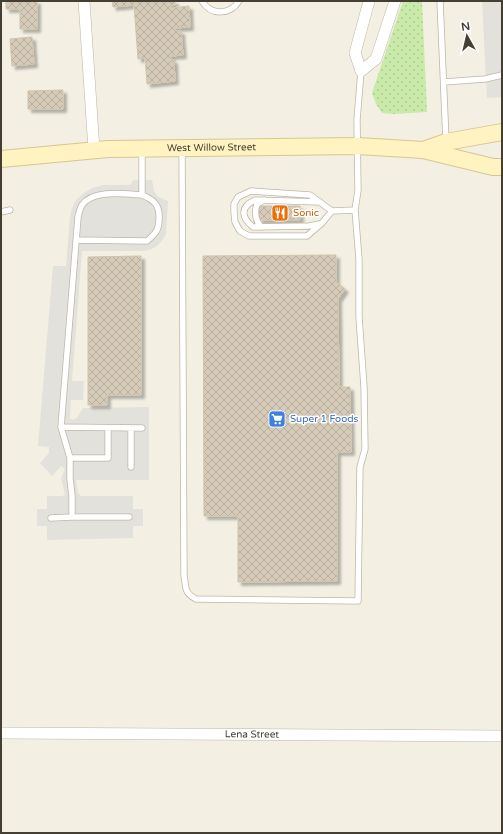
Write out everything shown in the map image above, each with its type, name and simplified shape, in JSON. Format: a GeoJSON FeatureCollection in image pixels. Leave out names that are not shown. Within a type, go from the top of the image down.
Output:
{"type":"FeatureCollection","features":[{"type":"Feature","properties":{"kind":"main road","name":"West Willow Street"},"geometry":{"type":"LineString","coordinates":[[423,150],[446,142],[502,132]]}},
{"type":"Feature","properties":{"kind":"main road","name":"West Willow Street"},"geometry":{"type":"LineString","coordinates":[[1,159],[94,150],[142,148],[358,146],[423,150],[493,167],[502,167]]}},
{"type":"Feature","properties":{"kind":"street"},"geometry":{"type":"LineString","coordinates":[[84,1],[94,150]]}},
{"type":"Feature","properties":{"kind":"street"},"geometry":{"type":"LineString","coordinates":[[370,1],[356,53],[362,71],[376,59],[395,1]]}},
{"type":"Feature","properties":{"kind":"street","name":"Lena Street"},"geometry":{"type":"LineString","coordinates":[[1,733],[502,736]]}},
{"type":"Feature","properties":{"kind":"lane"},"geometry":{"type":"LineString","coordinates":[[202,1],[208,8],[220,12],[233,8],[239,1]]}},
{"type":"Feature","properties":{"kind":"lane"},"geometry":{"type":"LineString","coordinates":[[440,1],[446,142]]}},
{"type":"Feature","properties":{"kind":"lane"},"geometry":{"type":"LineString","coordinates":[[182,148],[184,575],[186,591],[189,596],[196,599],[358,601],[360,467],[365,449],[364,387],[359,318],[359,259],[355,210],[358,190],[358,96],[362,71]]}},
{"type":"Feature","properties":{"kind":"lane"},"geometry":{"type":"LineString","coordinates":[[444,82],[485,80],[502,75]]}},
{"type":"Feature","properties":{"kind":"lane"},"geometry":{"type":"LineString","coordinates":[[142,148],[142,195]]}},
{"type":"Feature","properties":{"kind":"lane"},"geometry":{"type":"LineString","coordinates":[[332,211],[322,223],[307,236],[248,236],[240,231],[235,222],[234,204],[238,197],[251,191],[310,195],[332,211],[355,210]]}},
{"type":"Feature","properties":{"kind":"lane"},"geometry":{"type":"LineString","coordinates":[[72,517],[70,458],[61,427],[76,240],[78,217],[82,205],[91,197],[103,194],[142,195],[154,201],[160,211],[159,228],[154,235],[147,240],[76,240]]}},
{"type":"Feature","properties":{"kind":"lane"},"geometry":{"type":"LineString","coordinates":[[322,203],[255,200],[249,203],[244,209],[244,216],[247,222],[254,227],[309,226],[322,223]]}},
{"type":"Feature","properties":{"kind":"lane"},"geometry":{"type":"LineString","coordinates":[[261,227],[257,222],[255,209],[257,204],[264,200]]}},
{"type":"Feature","properties":{"kind":"lane"},"geometry":{"type":"LineString","coordinates":[[1,212],[10,210]]}},
{"type":"Feature","properties":{"kind":"lane"},"geometry":{"type":"LineString","coordinates":[[61,427],[142,428]]}},
{"type":"Feature","properties":{"kind":"lane"},"geometry":{"type":"LineString","coordinates":[[70,458],[108,458],[108,428]]}},
{"type":"Feature","properties":{"kind":"lane"},"geometry":{"type":"LineString","coordinates":[[131,428],[131,467]]}},
{"type":"Feature","properties":{"kind":"lane"},"geometry":{"type":"LineString","coordinates":[[51,518],[128,517]]}},
{"type":"Feature","properties":{"kind":"green space"},"geometry":{"type":"Polygon","coordinates":[[[403,1],[422,1],[427,112],[393,114],[382,113],[376,104],[372,93],[403,1]]]}},
{"type":"Feature","properties":{"kind":"shaded area"},"geometry":{"type":"Polygon","coordinates":[[[482,1],[502,1],[502,97],[487,98],[482,1]]]}},
{"type":"Feature","properties":{"kind":"shaded area"},"geometry":{"type":"Polygon","coordinates":[[[133,180],[152,180],[154,191],[157,196],[168,201],[166,234],[157,246],[150,250],[82,251],[72,381],[84,381],[83,400],[71,400],[70,418],[72,420],[77,418],[83,408],[149,407],[149,480],[76,480],[78,493],[81,496],[133,496],[133,509],[143,509],[143,526],[133,526],[133,538],[47,540],[47,526],[37,526],[37,509],[47,509],[47,496],[63,496],[65,494],[61,478],[65,469],[61,466],[52,476],[40,463],[49,453],[49,447],[38,446],[53,266],[66,266],[70,217],[76,200],[92,188],[103,185],[128,185],[131,184],[133,180]]]}},
{"type":"Feature","properties":{"kind":"building"},"geometry":{"type":"Polygon","coordinates":[[[6,1],[37,1],[37,29],[20,29],[20,9],[6,9],[6,1]]]}},
{"type":"Feature","properties":{"kind":"building"},"geometry":{"type":"Polygon","coordinates":[[[112,1],[175,1],[175,5],[171,5],[171,8],[189,6],[190,27],[175,28],[176,31],[181,31],[183,55],[171,56],[171,60],[174,60],[175,81],[147,84],[145,58],[138,59],[134,5],[113,7],[112,1]]]}},
{"type":"Feature","properties":{"kind":"building"},"geometry":{"type":"Polygon","coordinates":[[[32,37],[34,64],[12,66],[10,39],[32,37]]]}},
{"type":"Feature","properties":{"kind":"building"},"geometry":{"type":"Polygon","coordinates":[[[63,90],[63,109],[28,109],[28,91],[63,90]]]}},
{"type":"Feature","properties":{"kind":"building","name":"Sonic"},"geometry":{"type":"Polygon","coordinates":[[[259,206],[300,206],[300,220],[259,220],[259,206]]]}},
{"type":"Feature","properties":{"kind":"building","name":"Super 1 Foods"},"geometry":{"type":"Polygon","coordinates":[[[336,255],[336,282],[345,289],[338,299],[339,387],[350,387],[351,452],[337,452],[337,581],[238,582],[238,516],[204,516],[203,256],[336,255]]]}},
{"type":"Feature","properties":{"kind":"building"},"geometry":{"type":"Polygon","coordinates":[[[141,256],[141,395],[107,395],[107,405],[88,405],[88,257],[141,256]]]}},
{"type":"Feature","properties":{"kind":"place","name":"Sonic"},"geometry":{"type":"Point","coordinates":[280,213]}},
{"type":"Feature","properties":{"kind":"place","name":"Super 1 Foods"},"geometry":{"type":"Point","coordinates":[277,419]}}]}
